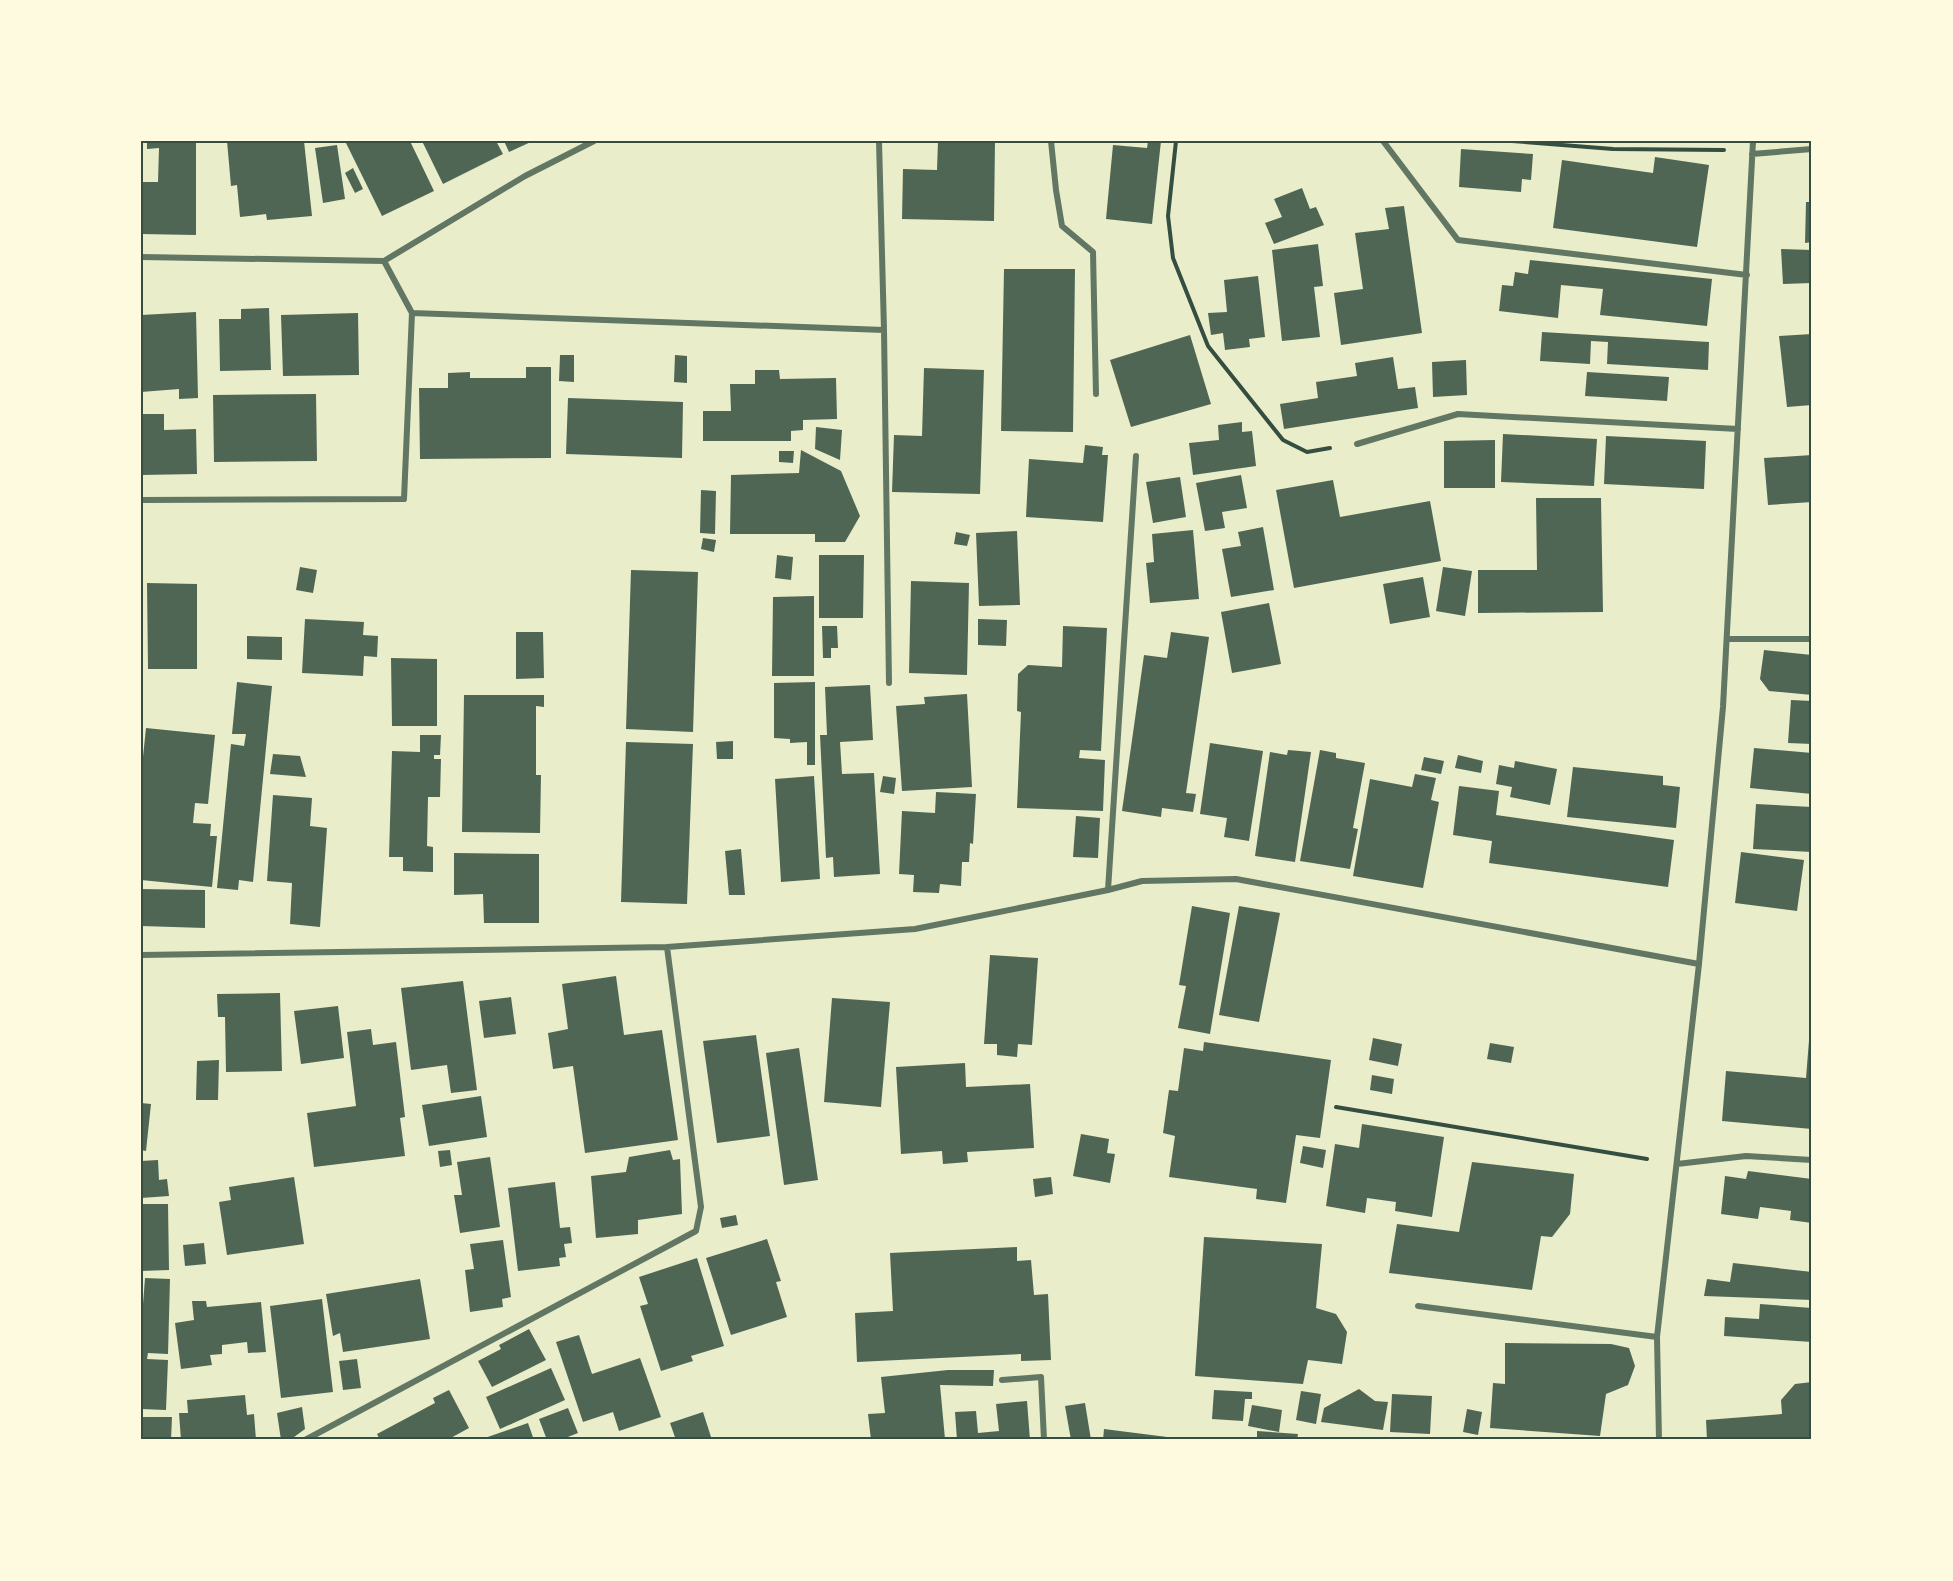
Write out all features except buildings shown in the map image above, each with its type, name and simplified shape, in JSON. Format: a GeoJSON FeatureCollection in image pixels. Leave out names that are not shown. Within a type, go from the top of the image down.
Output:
{"type":"FeatureCollection","features":[{"type":"Feature","properties":{"kind":"street"},"geometry":{"type":"LineString","coordinates":[[141,257],[384,261],[525,176],[594,141]]}},
{"type":"Feature","properties":{"kind":"street"},"geometry":{"type":"LineString","coordinates":[[879,141],[889,683]]}},
{"type":"Feature","properties":{"kind":"street"},"geometry":{"type":"LineString","coordinates":[[1051,141],[1062,226],[1093,252],[1096,394]]}},
{"type":"Feature","properties":{"kind":"street"},"geometry":{"type":"LineString","coordinates":[[1383,141],[1458,240],[1746,275]]}},
{"type":"Feature","properties":{"kind":"street"},"geometry":{"type":"LineString","coordinates":[[1659,1440],[1658,1337],[1699,964],[1723,707],[1753,141]]}},
{"type":"Feature","properties":{"kind":"street"},"geometry":{"type":"LineString","coordinates":[[1752,152],[1812,150]]}},
{"type":"Feature","properties":{"kind":"street"},"geometry":{"type":"LineString","coordinates":[[141,500],[404,499],[412,313],[384,261]]}},
{"type":"Feature","properties":{"kind":"street"},"geometry":{"type":"LineString","coordinates":[[412,313],[884,330]]}},
{"type":"Feature","properties":{"kind":"street"},"geometry":{"type":"LineString","coordinates":[[1357,444],[1458,414],[1738,429]]}},
{"type":"Feature","properties":{"kind":"street"},"geometry":{"type":"LineString","coordinates":[[1108,890],[1136,456]]}},
{"type":"Feature","properties":{"kind":"street"},"geometry":{"type":"LineString","coordinates":[[1727,639],[1812,639]]}},
{"type":"Feature","properties":{"kind":"street"},"geometry":{"type":"LineString","coordinates":[[141,955],[667,947],[915,929],[1142,881],[1236,879],[1699,964]]}},
{"type":"Feature","properties":{"kind":"street"},"geometry":{"type":"LineString","coordinates":[[306,1440],[696,1231],[701,1207],[667,947]]}},
{"type":"Feature","properties":{"kind":"street"},"geometry":{"type":"LineString","coordinates":[[1677,1164],[1746,1156],[1812,1160]]}},
{"type":"Feature","properties":{"kind":"street"},"geometry":{"type":"LineString","coordinates":[[1418,1306],[1658,1337]]}},
{"type":"Feature","properties":{"kind":"street"},"geometry":{"type":"LineString","coordinates":[[1002,1380],[1041,1377],[1044,1440]]}},
{"type":"Feature","properties":{"kind":"path"},"geometry":{"type":"LineString","coordinates":[[1176,141],[1168,216],[1173,258],[1208,346],[1282,440],[1307,452],[1357,444]]}},
{"type":"Feature","properties":{"kind":"path"},"geometry":{"type":"LineString","coordinates":[[1512,141],[1613,149],[1752,152]]}},
{"type":"Feature","properties":{"kind":"path"},"geometry":{"type":"LineString","coordinates":[[1336,1107],[1677,1164]]}}]}
